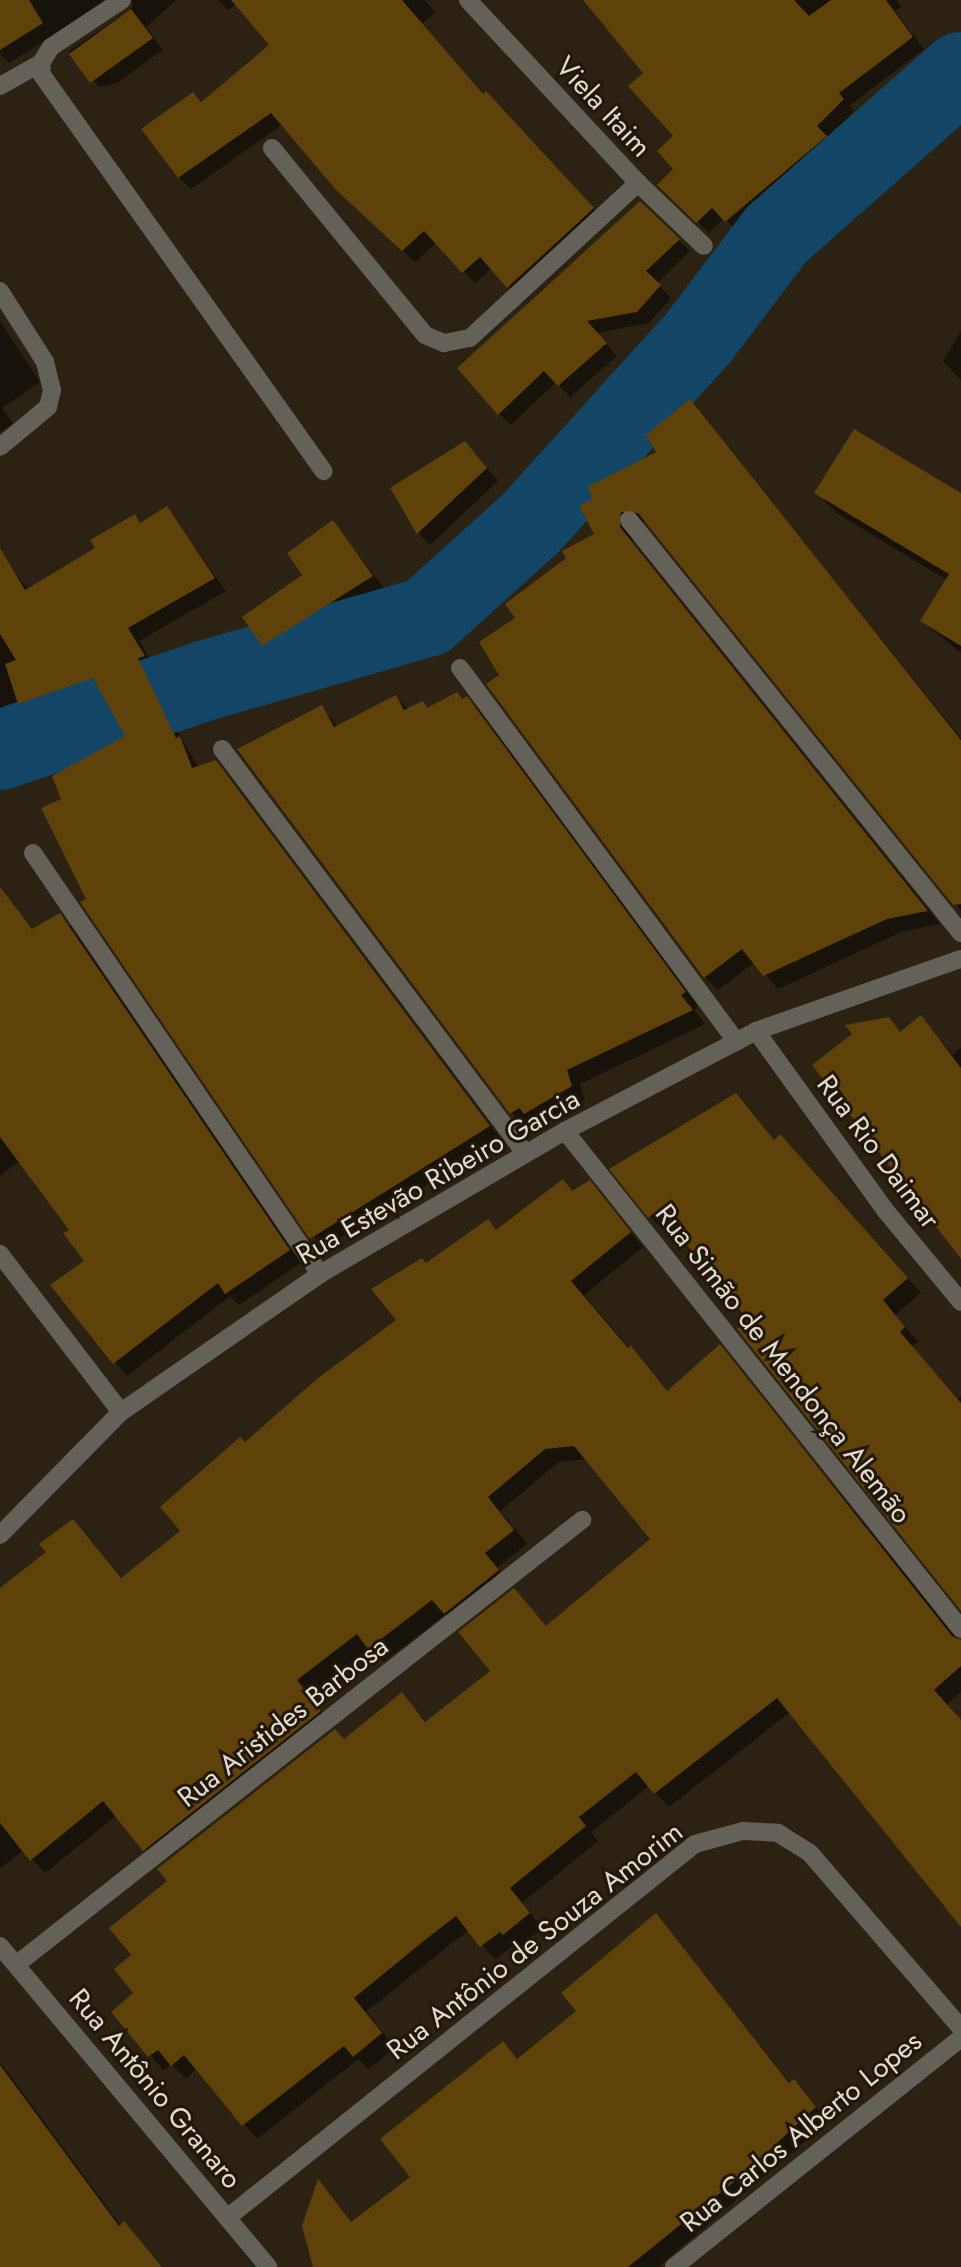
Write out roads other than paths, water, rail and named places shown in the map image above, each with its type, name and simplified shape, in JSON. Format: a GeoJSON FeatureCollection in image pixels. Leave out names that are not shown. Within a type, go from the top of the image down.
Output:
{"type":"FeatureCollection","features":[{"type":"Feature","properties":{"kind":"street"},"geometry":{"type":"LineString","coordinates":[[0,86],[41,63],[51,47],[122,0]]}},
{"type":"Feature","properties":{"kind":"street","name":"Viela Itaim"},"geometry":{"type":"LineString","coordinates":[[468,0],[638,183],[704,246]]}},
{"type":"Feature","properties":{"kind":"street"},"geometry":{"type":"LineString","coordinates":[[41,63],[48,85],[323,471]]}},
{"type":"Feature","properties":{"kind":"street"},"geometry":{"type":"LineString","coordinates":[[272,148],[425,335],[444,343],[470,338],[638,183]]}},
{"type":"Feature","properties":{"kind":"street"},"geometry":{"type":"LineString","coordinates":[[0,291],[45,362],[52,390],[48,407],[0,447]]}},
{"type":"Feature","properties":{"kind":"street"},"geometry":{"type":"LineString","coordinates":[[629,520],[961,933]]}},
{"type":"Feature","properties":{"kind":"street"},"geometry":{"type":"LineString","coordinates":[[460,668],[737,1042]]}},
{"type":"Feature","properties":{"kind":"street"},"geometry":{"type":"LineString","coordinates":[[222,749],[525,1153]]}},
{"type":"Feature","properties":{"kind":"street"},"geometry":{"type":"LineString","coordinates":[[33,853],[320,1274]]}},
{"type":"Feature","properties":{"kind":"street","name":"Rua Estevão Ribeiro Garcia"},"geometry":{"type":"LineString","coordinates":[[0,1535],[121,1412],[320,1274],[525,1153],[756,1031],[961,959]]}},
{"type":"Feature","properties":{"kind":"street","name":"Rua Rio Daimar"},"geometry":{"type":"LineString","coordinates":[[756,1031],[885,1210],[961,1302]]}},
{"type":"Feature","properties":{"kind":"street","name":"Rua Simão de Mendonça Alemão"},"geometry":{"type":"LineString","coordinates":[[565,1131],[961,1629]]}},
{"type":"Feature","properties":{"kind":"street"},"geometry":{"type":"LineString","coordinates":[[0,1254],[121,1412]]}},
{"type":"Feature","properties":{"kind":"street","name":"Rua Aristides Barbosa"},"geometry":{"type":"LineString","coordinates":[[17,1964],[582,1520]]}},
{"type":"Feature","properties":{"kind":"street","name":"Rua Antônio de Souza Amorim"},"geometry":{"type":"LineString","coordinates":[[227,2218],[695,1844],[743,1831],[778,1833],[809,1852],[961,2028]]}},
{"type":"Feature","properties":{"kind":"street","name":"Rua Antônio Granaro"},"geometry":{"type":"LineString","coordinates":[[0,1946],[268,2267]]}},
{"type":"Feature","properties":{"kind":"street","name":"Rua Carlos Alberto Lopes"},"geometry":{"type":"LineString","coordinates":[[674,2267],[961,2038]]}},
{"type":"Feature","properties":{"kind":"waterway"},"geometry":{"type":"LineString","coordinates":[[0,750],[207,680],[427,617],[531,523],[699,337],[777,234],[961,72]]}}]}
